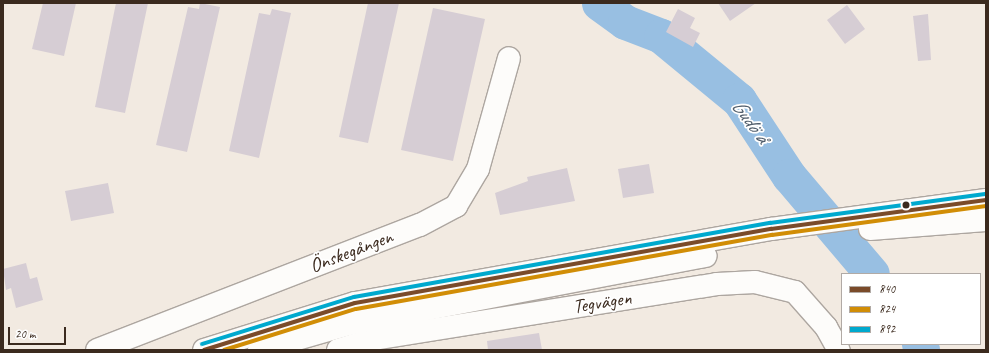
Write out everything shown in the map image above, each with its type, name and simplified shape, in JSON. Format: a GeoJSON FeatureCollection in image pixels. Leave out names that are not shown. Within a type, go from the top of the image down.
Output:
{"type":"FeatureCollection","features":[{"type":"Feature","properties":{"kind":"main road","name":"Önskegången"},"geometry":{"type":"LineString","coordinates":[[97,350],[420,225],[456,206],[478,169],[509,58]]}},
{"type":"Feature","properties":{"kind":"main road"},"geometry":{"type":"LineString","coordinates":[[204,350],[355,302],[795,232],[853,225],[986,200]]}},
{"type":"Feature","properties":{"kind":"main road"},"geometry":{"type":"LineString","coordinates":[[853,225],[986,220]]}},
{"type":"Feature","properties":{"kind":"main road"},"geometry":{"type":"LineString","coordinates":[[259,350],[349,324],[795,232]]}},
{"type":"Feature","properties":{"kind":"main road","name":"Tegvägen"},"geometry":{"type":"LineString","coordinates":[[338,350],[374,339],[717,284],[755,282],[795,292],[826,327],[838,350]]}},
{"type":"Feature","properties":{"kind":"building"},"geometry":{"type":"Polygon","coordinates":[[[43,3],[76,3],[64,56],[32,49],[43,3]]]}},
{"type":"Feature","properties":{"kind":"building"},"geometry":{"type":"Polygon","coordinates":[[[116,3],[148,3],[125,113],[95,107],[116,3]]]}},
{"type":"Feature","properties":{"kind":"building"},"geometry":{"type":"Polygon","coordinates":[[[200,3],[220,7],[187,152],[156,145],[188,7],[199,9],[200,3]]]}},
{"type":"Feature","properties":{"kind":"building"},"geometry":{"type":"Polygon","coordinates":[[[368,3],[399,3],[368,143],[339,137],[368,3]]]}},
{"type":"Feature","properties":{"kind":"building"},"geometry":{"type":"Polygon","coordinates":[[[718,3],[756,3],[730,21],[718,3]]]}},
{"type":"Feature","properties":{"kind":"building"},"geometry":{"type":"Polygon","coordinates":[[[847,5],[865,29],[845,44],[827,20],[847,5]]]}},
{"type":"Feature","properties":{"kind":"building"},"geometry":{"type":"Polygon","coordinates":[[[433,8],[485,19],[453,161],[401,150],[433,8]]]}},
{"type":"Feature","properties":{"kind":"building"},"geometry":{"type":"Polygon","coordinates":[[[272,9],[291,13],[259,158],[229,151],[259,13],[270,15],[272,9]]]}},
{"type":"Feature","properties":{"kind":"building"},"geometry":{"type":"Polygon","coordinates":[[[678,9],[695,18],[690,28],[700,33],[693,47],[666,32],[678,9]]]}},
{"type":"Feature","properties":{"kind":"building"},"geometry":{"type":"Polygon","coordinates":[[[928,14],[931,60],[918,61],[913,16],[928,14]]]}},
{"type":"Feature","properties":{"kind":"building"},"geometry":{"type":"Polygon","coordinates":[[[649,164],[654,193],[623,198],[618,169],[649,164]]]}},
{"type":"Feature","properties":{"kind":"building"},"geometry":{"type":"Polygon","coordinates":[[[567,168],[575,201],[500,215],[495,193],[528,181],[527,177],[567,168]]]}},
{"type":"Feature","properties":{"kind":"building"},"geometry":{"type":"Polygon","coordinates":[[[108,183],[114,213],[71,221],[65,191],[108,183]]]}},
{"type":"Feature","properties":{"kind":"building"},"geometry":{"type":"Polygon","coordinates":[[[26,263],[30,279],[37,277],[43,300],[16,308],[11,288],[6,290],[3,269],[26,263]]]}},
{"type":"Feature","properties":{"kind":"building"},"geometry":{"type":"Polygon","coordinates":[[[539,333],[542,350],[488,350],[487,341],[539,333]]]}},
{"type":"Feature","properties":{"kind":"waterway","name":"Gudö å"},"geometry":{"type":"LineString","coordinates":[[599,3],[625,22],[661,36],[739,100],[789,176],[871,273]]}},
{"type":"Feature","properties":{"kind":"waterway","name":"Gudö å"},"geometry":{"type":"LineString","coordinates":[[920,345],[922,350]]}},
{"type":"Feature","properties":{"kind":"transit line","name":"892"},"geometry":{"type":"LineString","coordinates":[[202,344],[354,297],[770,223],[985,194]]}},
{"type":"Feature","properties":{"kind":"transit line","name":"840"},"geometry":{"type":"LineString","coordinates":[[204,350],[355,303],[771,229],[986,200]]}},
{"type":"Feature","properties":{"kind":"transit line","name":"824"},"geometry":{"type":"LineString","coordinates":[[224,350],[356,309],[772,235],[986,206]]}}]}
